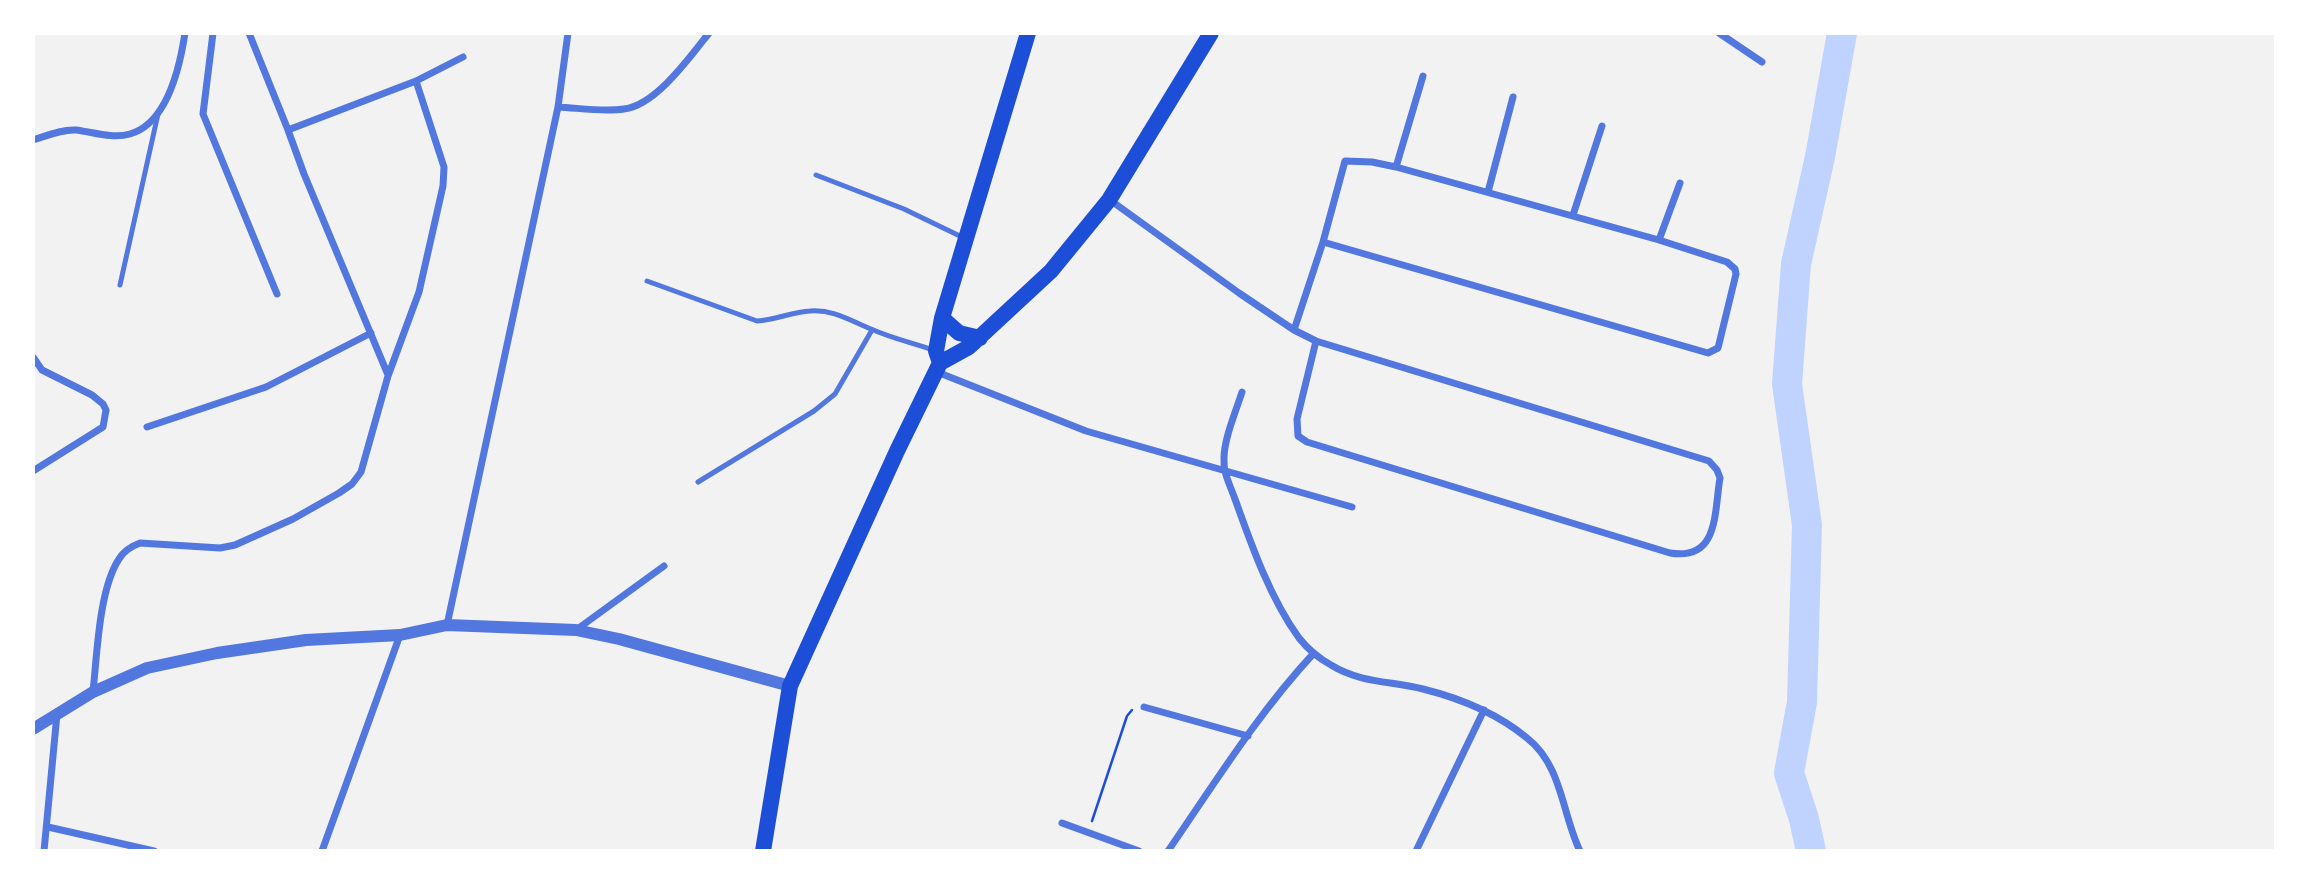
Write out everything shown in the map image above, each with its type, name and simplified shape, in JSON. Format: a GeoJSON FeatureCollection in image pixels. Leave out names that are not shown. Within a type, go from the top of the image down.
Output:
{"type":"FeatureCollection","features":[{"type":"Feature","properties":{"kind":"main road"},"geometry":{"type":"LineString","coordinates":[[764,851],[790,686],[937,361],[942,318],[1028,33]]}},
{"type":"Feature","properties":{"kind":"main road"},"geometry":{"type":"LineString","coordinates":[[937,361],[969,347],[1051,271],[1109,200],[1211,33]]}},
{"type":"Feature","properties":{"kind":"main road"},"geometry":{"type":"LineString","coordinates":[[942,318],[959,333],[980,338]]}},
{"type":"Feature","properties":{"kind":"street"},"geometry":{"type":"LineString","coordinates":[[33,140],[72,130],[110,135],[130,134],[144,127],[170,93],[186,33]]}},
{"type":"Feature","properties":{"kind":"street"},"geometry":{"type":"LineString","coordinates":[[213,33],[203,114],[277,294]]}},
{"type":"Feature","properties":{"kind":"street"},"geometry":{"type":"LineString","coordinates":[[249,33],[388,376]]}},
{"type":"Feature","properties":{"kind":"street"},"geometry":{"type":"LineString","coordinates":[[447,625],[558,107],[568,33]]}},
{"type":"Feature","properties":{"kind":"street"},"geometry":{"type":"LineString","coordinates":[[558,107],[623,109],[638,106],[668,82],[709,33]]}},
{"type":"Feature","properties":{"kind":"street"},"geometry":{"type":"LineString","coordinates":[[1719,33],[1762,62]]}},
{"type":"Feature","properties":{"kind":"street"},"geometry":{"type":"LineString","coordinates":[[288,130],[416,81],[463,57]]}},
{"type":"Feature","properties":{"kind":"street"},"geometry":{"type":"LineString","coordinates":[[1396,167],[1423,76]]}},
{"type":"Feature","properties":{"kind":"street"},"geometry":{"type":"LineString","coordinates":[[93,692],[99,628],[108,584],[119,558],[131,546],[141,543],[220,548],[241,543],[340,493],[352,484],[361,472],[388,376],[419,292],[443,186],[444,167],[416,81]]}},
{"type":"Feature","properties":{"kind":"street"},"geometry":{"type":"LineString","coordinates":[[1488,192],[1513,97]]}},
{"type":"Feature","properties":{"kind":"street"},"geometry":{"type":"LineString","coordinates":[[1573,215],[1602,126]]}},
{"type":"Feature","properties":{"kind":"street"},"geometry":{"type":"LineString","coordinates":[[1294,330],[1324,242],[1345,161],[1373,162],[1396,167],[1660,240],[1727,262],[1735,269],[1736,274],[1720,343],[1714,352],[1708,353],[1324,242]]}},
{"type":"Feature","properties":{"kind":"street"},"geometry":{"type":"LineString","coordinates":[[1660,240],[1681,183]]}},
{"type":"Feature","properties":{"kind":"street"},"geometry":{"type":"LineString","coordinates":[[1109,200],[1294,330],[1316,341],[1698,456],[1715,466],[1720,478],[1709,541],[1705,547],[1691,554],[1670,553],[1307,442],[1298,436],[1297,419],[1316,341]]}},
{"type":"Feature","properties":{"kind":"street"},"geometry":{"type":"LineString","coordinates":[[147,427],[266,387],[371,333]]}},
{"type":"Feature","properties":{"kind":"street"},"geometry":{"type":"LineString","coordinates":[[33,357],[42,370],[92,396],[103,404],[106,410],[103,426],[33,471]]}},
{"type":"Feature","properties":{"kind":"street"},"geometry":{"type":"LineString","coordinates":[[937,361],[1086,431],[1352,506]]}},
{"type":"Feature","properties":{"kind":"street"},"geometry":{"type":"LineString","coordinates":[[1242,392],[1224,456],[1224,471],[1249,540],[1300,639],[1332,666],[1380,683],[1422,689],[1484,710],[1528,738],[1546,756],[1580,851]]}},
{"type":"Feature","properties":{"kind":"street"},"geometry":{"type":"LineString","coordinates":[[576,631],[664,566]]}},
{"type":"Feature","properties":{"kind":"street"},"geometry":{"type":"LineString","coordinates":[[33,729],[93,692],[147,668],[217,653],[306,640],[400,635],[447,625],[576,631],[619,639],[790,686]]}},
{"type":"Feature","properties":{"kind":"street"},"geometry":{"type":"LineString","coordinates":[[322,851],[400,635]]}},
{"type":"Feature","properties":{"kind":"street"},"geometry":{"type":"LineString","coordinates":[[1168,851],[1248,737],[1294,675],[1314,653]]}},
{"type":"Feature","properties":{"kind":"street"},"geometry":{"type":"LineString","coordinates":[[1143,706],[1248,737]]}},
{"type":"Feature","properties":{"kind":"street"},"geometry":{"type":"LineString","coordinates":[[1416,851],[1484,710]]}},
{"type":"Feature","properties":{"kind":"street"},"geometry":{"type":"LineString","coordinates":[[44,851],[57,714]]}},
{"type":"Feature","properties":{"kind":"street"},"geometry":{"type":"LineString","coordinates":[[1062,823],[1139,851]]}},
{"type":"Feature","properties":{"kind":"street"},"geometry":{"type":"LineString","coordinates":[[48,827],[154,851]]}},
{"type":"Feature","properties":{"kind":"lane"},"geometry":{"type":"LineString","coordinates":[[120,285],[159,110]]}},
{"type":"Feature","properties":{"kind":"lane"},"geometry":{"type":"LineString","coordinates":[[816,175],[904,209],[966,239]]}},
{"type":"Feature","properties":{"kind":"lane"},"geometry":{"type":"LineString","coordinates":[[647,281],[757,321],[774,320],[804,311],[843,316],[937,361]]}},
{"type":"Feature","properties":{"kind":"lane"},"geometry":{"type":"LineString","coordinates":[[698,482],[814,411],[835,394],[872,330]]}},
{"type":"Feature","properties":{"kind":"path"},"geometry":{"type":"LineString","coordinates":[[1088,832],[1127,716],[1134,709],[1143,706]]}},
{"type":"Feature","properties":{"kind":"waterway"},"geometry":{"type":"LineString","coordinates":[[1811,851],[1789,773],[1802,702],[1807,525],[1787,384],[1796,264],[1820,157],[1842,33]]}}]}
